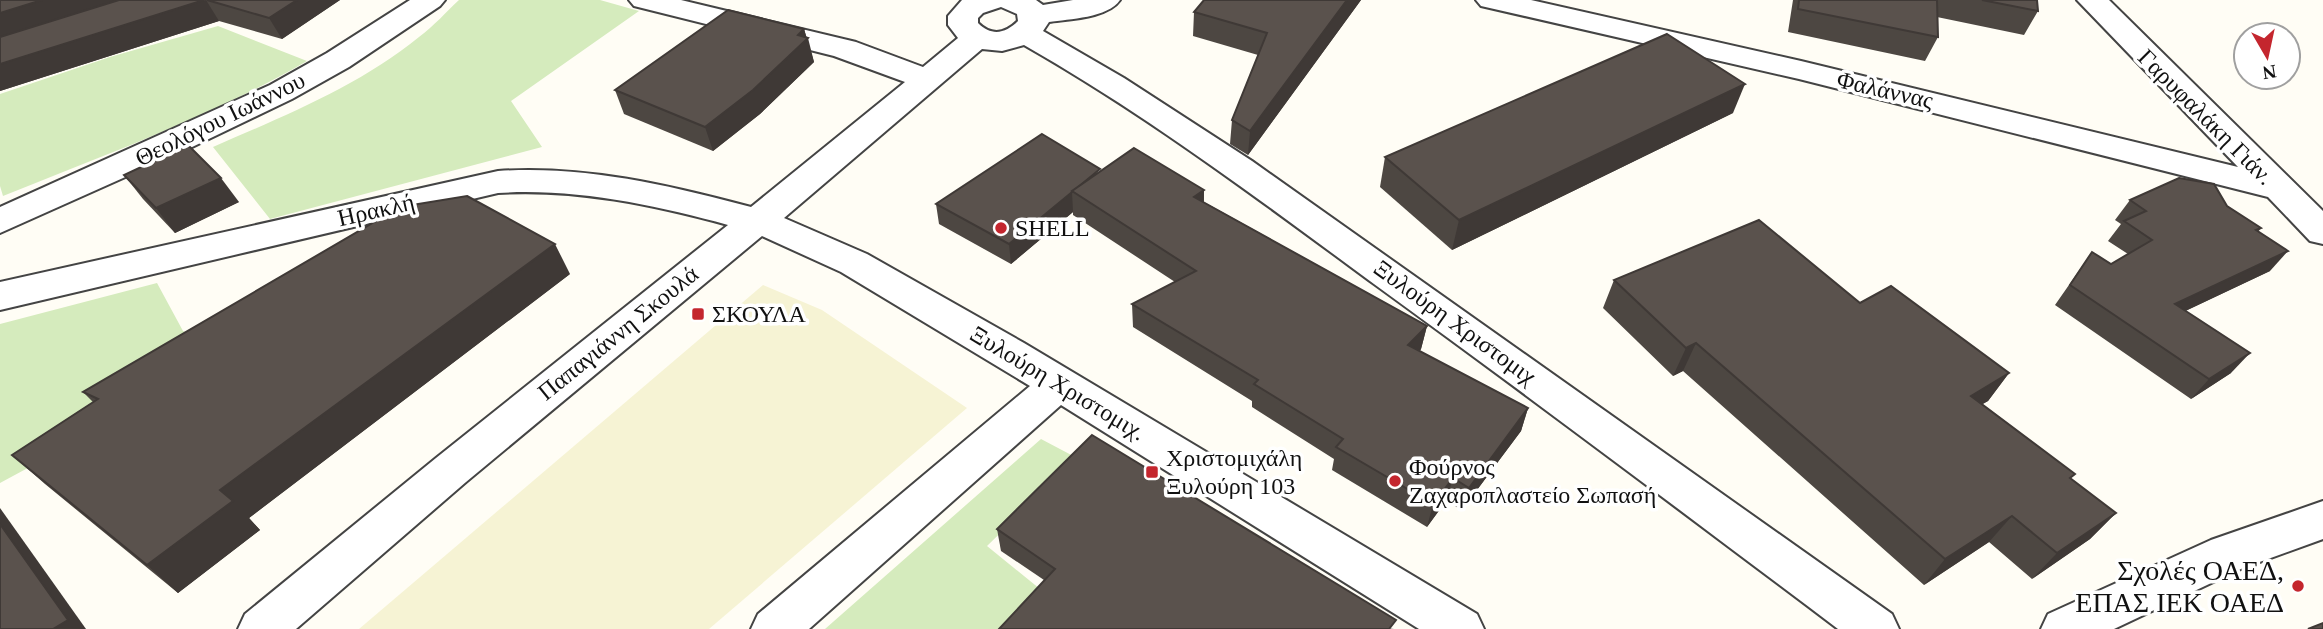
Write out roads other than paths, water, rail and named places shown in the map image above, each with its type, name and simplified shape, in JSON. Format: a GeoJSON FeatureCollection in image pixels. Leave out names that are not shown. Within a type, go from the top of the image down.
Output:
{"type":"FeatureCollection","features":[{"type":"Feature","properties":{"kind":"street","name":"Θεολόγου Ιωάννου"},"geometry":{"type":"LineString","coordinates":[[0,221],[282,92],[340,59],[430,0]]}},
{"type":"Feature","properties":{"kind":"street"},"geometry":{"type":"LineString","coordinates":[[645,0],[845,49],[929,80]]}},
{"type":"Feature","properties":{"kind":"street"},"geometry":{"type":"LineString","coordinates":[[1001,10],[1084,7],[1105,0]]}},
{"type":"Feature","properties":{"kind":"street","name":"Φαλάννας"},"geometry":{"type":"LineString","coordinates":[[1491,0],[1849,82],[2277,188]]}},
{"type":"Feature","properties":{"kind":"street","name":"Γαρυφαλάκη Γιάν."},"geometry":{"type":"LineString","coordinates":[[2092,0],[2323,232]]}},
{"type":"Feature","properties":{"kind":"street","name":"Παπαγιάννη Σκουλά"},"geometry":{"type":"LineString","coordinates":[[262,629],[755,220],[929,80],[1001,10]]}},
{"type":"Feature","properties":{"kind":"street","name":"Ξυλούρη Χριστομιχ"},"geometry":{"type":"LineString","coordinates":[[1001,10],[1160,112],[1524,371],[1875,629]]}},
{"type":"Feature","properties":{"kind":"street","name":"Ηρακλή"},"geometry":{"type":"LineString","coordinates":[[0,296],[508,181],[581,183],[695,204],[755,220]]}},
{"type":"Feature","properties":{"kind":"street","name":"Ξυλούρη Χριστομιχ."},"geometry":{"type":"LineString","coordinates":[[755,220],[783,229],[854,262],[1460,629]]}},
{"type":"Feature","properties":{"kind":"street"},"geometry":{"type":"LineString","coordinates":[[775,629],[1059,384]]}},
{"type":"Feature","properties":{"kind":"street"},"geometry":{"type":"LineString","coordinates":[[2065,629],[2227,554],[2323,520]]}},
{"type":"Feature","properties":{"kind":"place","name":"SHELL"},"geometry":{"type":"Point","coordinates":[1001,228]}},
{"type":"Feature","properties":{"kind":"place","name":"ΣΚΟΥΛΑ"},"geometry":{"type":"Point","coordinates":[698,314]}},
{"type":"Feature","properties":{"kind":"place","name":"Χριστομιχάλη Ξυλούρη 103"},"geometry":{"type":"Point","coordinates":[1152,472]}},
{"type":"Feature","properties":{"kind":"place","name":"Φούρνος Ζαχαροπλαστείο Σωπασή"},"geometry":{"type":"Point","coordinates":[1395,481]}},
{"type":"Feature","properties":{"kind":"place","name":"Σχολές ΟΑΕΔ, ΕΠΑΣ ΙΕΚ ΟΑΕΔ"},"geometry":{"type":"Point","coordinates":[2298,586]}}]}
